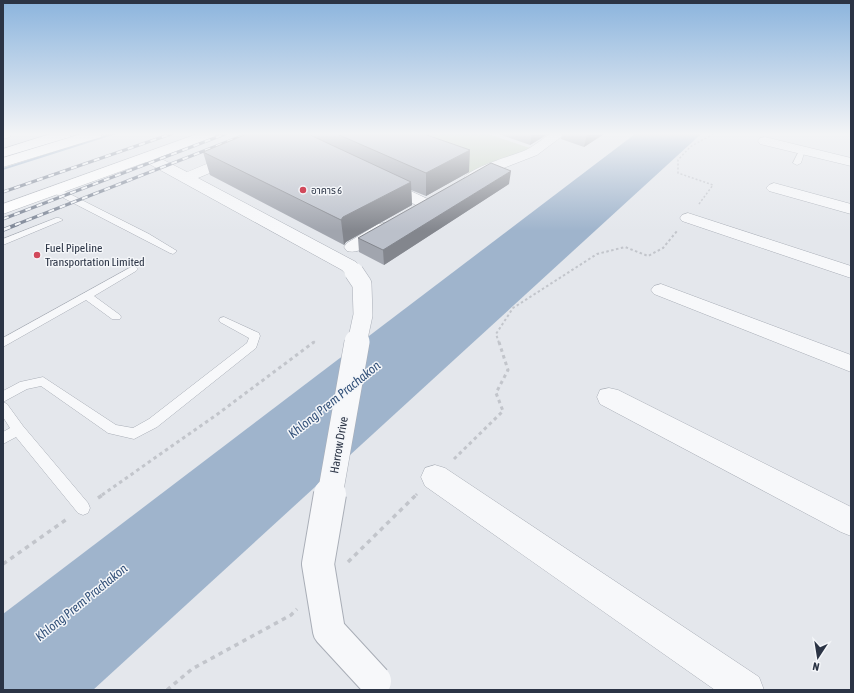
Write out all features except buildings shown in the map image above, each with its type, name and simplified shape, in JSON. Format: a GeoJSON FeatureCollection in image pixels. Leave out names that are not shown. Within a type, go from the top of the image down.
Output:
{"type":"FeatureCollection","features":[{"type":"Feature","properties":{"kind":"main road"},"geometry":{"type":"LineString","coordinates":[[3,209],[121,166]]}},
{"type":"Feature","properties":{"kind":"street","name":"Harrow Drive"},"geometry":{"type":"LineString","coordinates":[[164,166],[349,266],[354,260]]}},
{"type":"Feature","properties":{"kind":"street"},"geometry":{"type":"LineString","coordinates":[[186,178],[217,166]]}},
{"type":"Feature","properties":{"kind":"street"},"geometry":{"type":"LineString","coordinates":[[460,184],[495,166]]}},
{"type":"Feature","properties":{"kind":"street"},"geometry":{"type":"LineString","coordinates":[[354,260],[419,208],[370,177]]}},
{"type":"Feature","properties":{"kind":"street"},"geometry":{"type":"LineString","coordinates":[[774,188],[851,209]]}},
{"type":"Feature","properties":{"kind":"street"},"geometry":{"type":"LineString","coordinates":[[688,218],[851,272]]}},
{"type":"Feature","properties":{"kind":"street","name":"Harrow Drive"},"geometry":{"type":"LineString","coordinates":[[354,260],[362,284],[363,315],[354,356],[318,564],[329,631],[380,686]]}},
{"type":"Feature","properties":{"kind":"street"},"geometry":{"type":"LineString","coordinates":[[661,290],[851,364]]}},
{"type":"Feature","properties":{"kind":"street"},"geometry":{"type":"LineString","coordinates":[[609,397],[851,522]]}},
{"type":"Feature","properties":{"kind":"street"},"geometry":{"type":"LineString","coordinates":[[435,477],[746,690]]}},
{"type":"Feature","properties":{"kind":"lane"},"geometry":{"type":"LineString","coordinates":[[55,190],[140,232],[173,251]]}},
{"type":"Feature","properties":{"kind":"lane"},"geometry":{"type":"LineString","coordinates":[[3,242],[59,220]]}},
{"type":"Feature","properties":{"kind":"lane"},"geometry":{"type":"LineString","coordinates":[[4,340],[133,269]]}},
{"type":"Feature","properties":{"kind":"lane"},"geometry":{"type":"LineString","coordinates":[[86,295],[116,317]]}},
{"type":"Feature","properties":{"kind":"lane"},"geometry":{"type":"LineString","coordinates":[[3,397],[24,385],[43,381],[113,429],[134,434],[153,423],[252,344],[255,336],[224,320]]}},
{"type":"Feature","properties":{"kind":"lane"},"geometry":{"type":"LineString","coordinates":[[3,407],[18,430],[83,508]]}},
{"type":"Feature","properties":{"kind":"lane"},"geometry":{"type":"LineString","coordinates":[[3,439],[18,430]]}},
{"type":"Feature","properties":{"kind":"path"},"geometry":{"type":"LineString","coordinates":[[343,566],[503,411],[496,393],[508,370],[496,334],[512,308],[597,254],[625,248],[648,256],[663,248],[713,186],[678,173],[678,166]]}},
{"type":"Feature","properties":{"kind":"path"},"geometry":{"type":"LineString","coordinates":[[3,564],[219,413],[316,340]]}},
{"type":"Feature","properties":{"kind":"path"},"geometry":{"type":"LineString","coordinates":[[167,690],[192,669],[291,615],[302,604]]}},
{"type":"Feature","properties":{"kind":"green space"},"geometry":{"type":"Polygon","coordinates":[[[453,166],[491,166],[473,174],[453,166]]]}},
{"type":"Feature","properties":{"kind":"water","name":"Khlong Prem Prachakon"},"geometry":{"type":"Polygon","coordinates":[[[592,166],[666,166],[93,690],[3,690],[3,614],[592,166]]]}},
{"type":"Feature","properties":{"kind":"waterway"},"geometry":{"type":"LineString","coordinates":[[3,169],[11,166]]}},
{"type":"Feature","properties":{"kind":"railway"},"geometry":{"type":"LineString","coordinates":[[3,192],[77,166]]}},
{"type":"Feature","properties":{"kind":"railway"},"geometry":{"type":"LineString","coordinates":[[3,219],[141,166]]}},
{"type":"Feature","properties":{"kind":"railway"},"geometry":{"type":"LineString","coordinates":[[15,225],[165,166]]}},
{"type":"Feature","properties":{"kind":"railway"},"geometry":{"type":"LineString","coordinates":[[3,230],[18,224]]}},
{"type":"Feature","properties":{"kind":"place","name":"อาคาร 6"},"geometry":{"type":"Point","coordinates":[303,190]}},
{"type":"Feature","properties":{"kind":"place","name":"Fuel Pipeline Transportation Limited"},"geometry":{"type":"Point","coordinates":[37,255]}}]}
